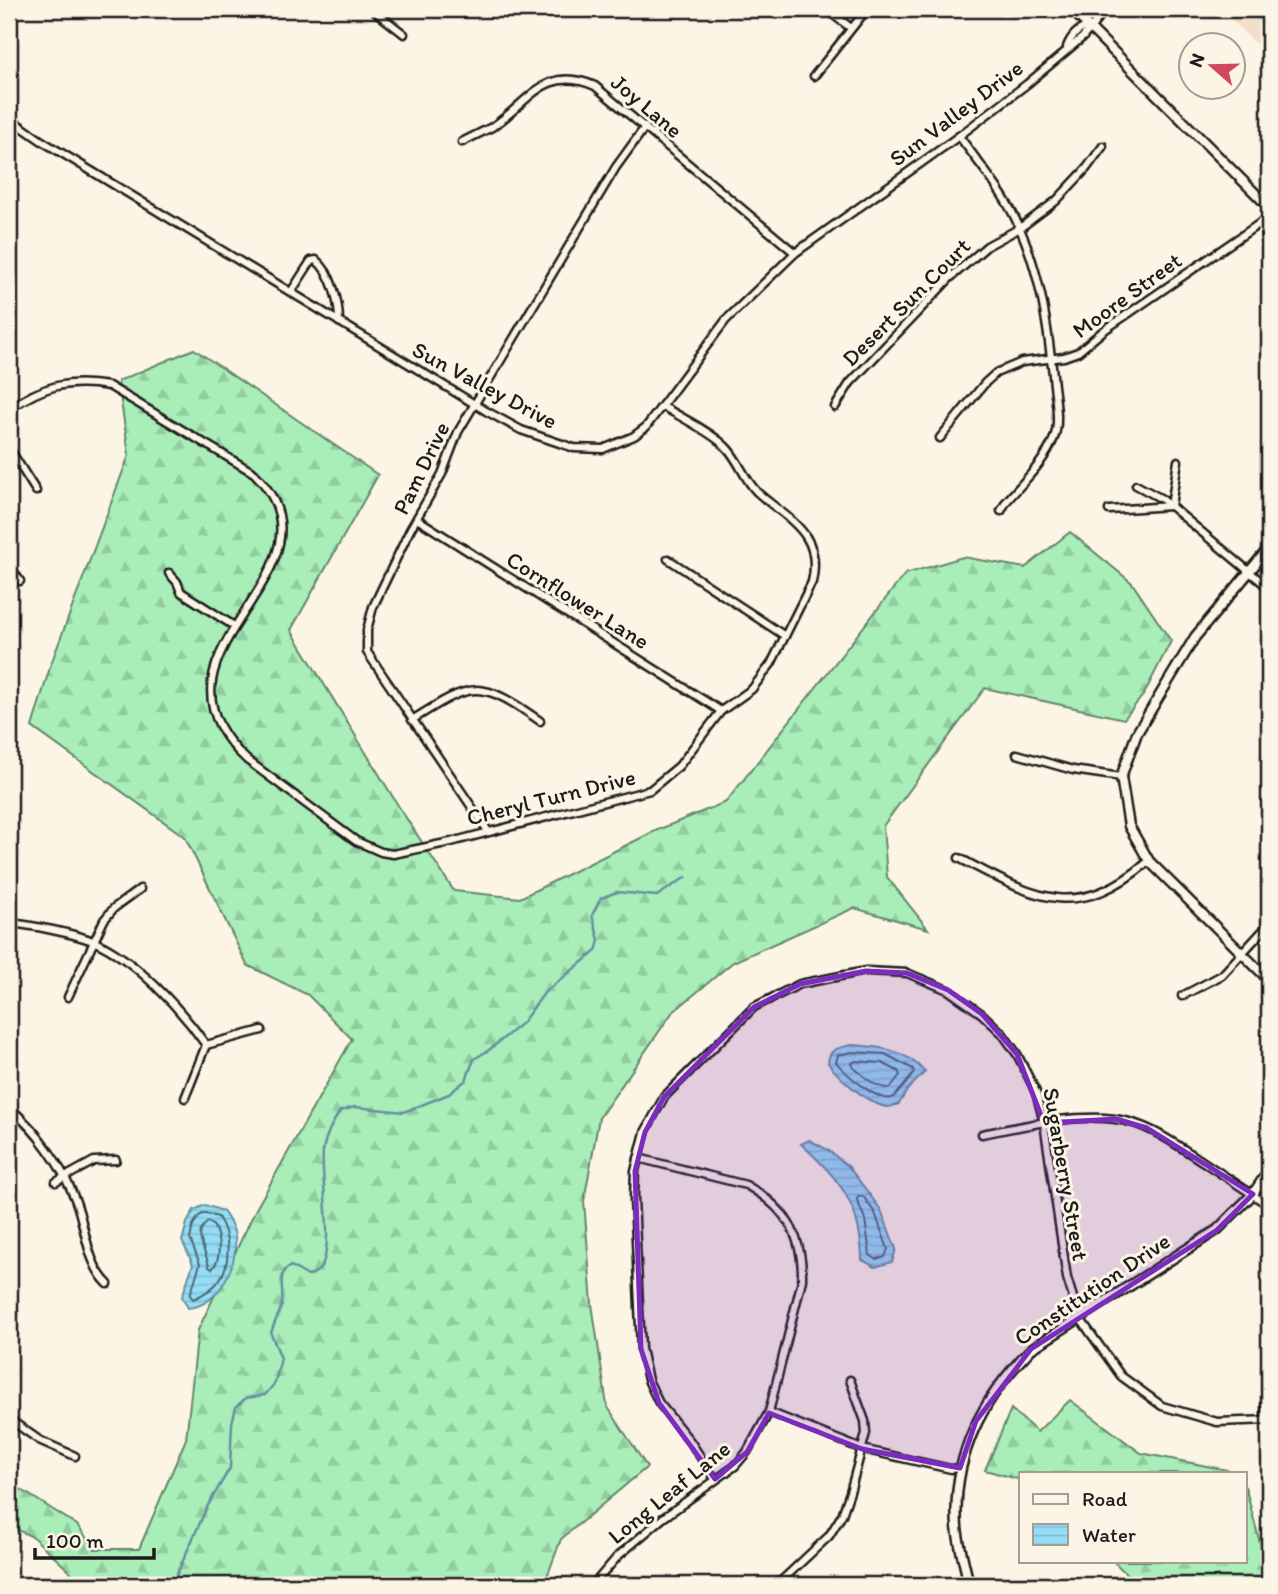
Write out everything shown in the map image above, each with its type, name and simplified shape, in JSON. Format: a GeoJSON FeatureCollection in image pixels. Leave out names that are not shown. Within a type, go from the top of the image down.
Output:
{"type":"FeatureCollection","features":[{"type":"Feature","properties":{"kind":"street"},"geometry":{"type":"LineString","coordinates":[[372,9],[404,34]]}},
{"type":"Feature","properties":{"kind":"street"},"geometry":{"type":"LineString","coordinates":[[826,9],[850,28]]}},
{"type":"Feature","properties":{"kind":"street"},"geometry":{"type":"LineString","coordinates":[[814,76],[867,9]]}},
{"type":"Feature","properties":{"kind":"street"},"geometry":{"type":"LineString","coordinates":[[1071,9],[1269,207]]}},
{"type":"Feature","properties":{"kind":"street","name":"Sun Valley Drive"},"geometry":{"type":"LineString","coordinates":[[9,118],[41,141],[475,404],[521,430],[567,447],[588,450],[616,445],[646,427],[726,320],[795,253],[960,136],[1066,49],[1072,37],[1083,27],[1089,27],[1106,9]]}},
{"type":"Feature","properties":{"kind":"street","name":"Joy Lane"},"geometry":{"type":"LineString","coordinates":[[462,142],[493,126],[543,86],[562,78],[579,79],[595,86],[795,253]]}},
{"type":"Feature","properties":{"kind":"street","name":"Pam Drive"},"geometry":{"type":"LineString","coordinates":[[488,831],[367,652],[367,629],[373,607],[442,474],[458,432],[617,167],[645,127]]}},
{"type":"Feature","properties":{"kind":"street"},"geometry":{"type":"LineString","coordinates":[[960,136],[1020,228],[1038,275],[1051,357],[1058,427],[1054,440],[1002,511]]}},
{"type":"Feature","properties":{"kind":"street","name":"Desert Sun Court"},"geometry":{"type":"LineString","coordinates":[[835,407],[850,383],[950,278],[987,246],[1020,228],[1062,195],[1086,169],[1102,146]]}},
{"type":"Feature","properties":{"kind":"street","name":"Moore Street"},"geometry":{"type":"LineString","coordinates":[[940,438],[996,373],[1022,362],[1064,357],[1078,352],[1103,331],[1269,216]]}},
{"type":"Feature","properties":{"kind":"street"},"geometry":{"type":"LineString","coordinates":[[290,292],[311,261],[316,260],[324,268],[336,298],[339,322]]}},
{"type":"Feature","properties":{"kind":"street","name":"Cheryl Turn Drive"},"geometry":{"type":"LineString","coordinates":[[9,409],[44,388],[91,383],[109,386],[254,473],[269,488],[281,518],[280,545],[276,560],[234,626],[219,657],[212,689],[217,720],[233,747],[356,841],[381,852],[411,851],[452,842],[650,790],[679,766],[721,710],[752,689],[771,664],[813,575],[813,556],[807,536],[755,489],[725,445],[662,406]]}},
{"type":"Feature","properties":{"kind":"street"},"geometry":{"type":"LineString","coordinates":[[9,448],[36,491]]}},
{"type":"Feature","properties":{"kind":"street"},"geometry":{"type":"LineString","coordinates":[[1171,506],[1178,461]]}},
{"type":"Feature","properties":{"kind":"street"},"geometry":{"type":"LineString","coordinates":[[1136,485],[1171,506],[1269,588]]}},
{"type":"Feature","properties":{"kind":"street"},"geometry":{"type":"LineString","coordinates":[[1109,510],[1171,506]]}},
{"type":"Feature","properties":{"kind":"street","name":"Cornflower Lane"},"geometry":{"type":"LineString","coordinates":[[417,519],[721,710]]}},
{"type":"Feature","properties":{"kind":"street"},"geometry":{"type":"LineString","coordinates":[[1269,548],[1195,637],[1137,733],[1121,777],[1129,826],[1149,861],[1269,980]]}},
{"type":"Feature","properties":{"kind":"street"},"geometry":{"type":"LineString","coordinates":[[668,559],[785,636]]}},
{"type":"Feature","properties":{"kind":"street"},"geometry":{"type":"LineString","coordinates":[[9,565],[20,581]]}},
{"type":"Feature","properties":{"kind":"street"},"geometry":{"type":"LineString","coordinates":[[169,573],[181,592],[234,626]]}},
{"type":"Feature","properties":{"kind":"street"},"geometry":{"type":"LineString","coordinates":[[412,720],[453,694],[469,689],[509,699],[540,721]]}},
{"type":"Feature","properties":{"kind":"street"},"geometry":{"type":"LineString","coordinates":[[1017,754],[1073,770],[1121,777]]}},
{"type":"Feature","properties":{"kind":"street"},"geometry":{"type":"LineString","coordinates":[[959,858],[1034,895],[1052,898],[1077,898],[1102,892],[1123,881],[1149,861]]}},
{"type":"Feature","properties":{"kind":"street"},"geometry":{"type":"LineString","coordinates":[[68,997],[104,920],[114,908],[140,889]]}},
{"type":"Feature","properties":{"kind":"street"},"geometry":{"type":"LineString","coordinates":[[9,923],[93,941],[152,983],[206,1045]]}},
{"type":"Feature","properties":{"kind":"street"},"geometry":{"type":"LineString","coordinates":[[1182,996],[1222,975],[1269,924]]}},
{"type":"Feature","properties":{"kind":"street","name":"Sugarberry Street"},"geometry":{"type":"LineString","coordinates":[[715,1479],[690,1441],[659,1402],[648,1380],[643,1360],[637,1302],[634,1198],[638,1158],[645,1132],[664,1097],[754,1007],[800,984],[866,971],[907,973],[948,990],[982,1014],[1002,1033],[1028,1074],[1044,1123],[1067,1278],[1079,1317],[1121,1376],[1163,1406],[1217,1422],[1267,1420]]}},
{"type":"Feature","properties":{"kind":"street"},"geometry":{"type":"LineString","coordinates":[[206,1045],[262,1030]]}},
{"type":"Feature","properties":{"kind":"street"},"geometry":{"type":"LineString","coordinates":[[185,1098],[206,1045]]}},
{"type":"Feature","properties":{"kind":"street"},"geometry":{"type":"LineString","coordinates":[[9,1107],[39,1138],[64,1177],[75,1199],[94,1266],[108,1284]]}},
{"type":"Feature","properties":{"kind":"street"},"geometry":{"type":"LineString","coordinates":[[982,1133],[1044,1123],[1116,1119],[1147,1128],[1269,1206]]}},
{"type":"Feature","properties":{"kind":"street","name":"Long Leaf Lane"},"geometry":{"type":"LineString","coordinates":[[593,1585],[618,1556],[735,1466],[747,1452],[769,1412],[802,1280],[802,1265],[795,1233],[775,1204],[746,1185],[638,1158]]}},
{"type":"Feature","properties":{"kind":"street"},"geometry":{"type":"LineString","coordinates":[[56,1182],[94,1161],[116,1160]]}},
{"type":"Feature","properties":{"kind":"street","name":"Constitution Drive"},"geometry":{"type":"LineString","coordinates":[[969,1585],[957,1527],[960,1468],[976,1421],[1007,1373],[1031,1349],[1217,1230],[1253,1194],[1269,1170]]}},
{"type":"Feature","properties":{"kind":"street"},"geometry":{"type":"LineString","coordinates":[[1267,1420],[1269,1359]]}},
{"type":"Feature","properties":{"kind":"street"},"geometry":{"type":"LineString","coordinates":[[777,1585],[829,1536],[842,1516],[866,1433],[865,1422],[850,1380]]}},
{"type":"Feature","properties":{"kind":"street"},"geometry":{"type":"LineString","coordinates":[[769,1412],[862,1449],[951,1469],[960,1468]]}},
{"type":"Feature","properties":{"kind":"street"},"geometry":{"type":"LineString","coordinates":[[9,1419],[33,1437],[75,1456]]}},
{"type":"Feature","properties":{"kind":"highlighted area"},"geometry":{"type":"Polygon","coordinates":[[[866,971],[907,973],[948,990],[982,1014],[1017,1054],[1044,1123],[1116,1119],[1147,1128],[1253,1194],[1217,1230],[1031,1349],[976,1421],[960,1468],[862,1449],[769,1413],[747,1452],[715,1479],[659,1403],[641,1349],[635,1171],[645,1132],[664,1097],[754,1007],[800,984],[866,971]]]}},
{"type":"Feature","properties":{"kind":"shaded area"},"geometry":{"type":"Polygon","coordinates":[[[1220,9],[1269,9],[1269,44],[1262,50],[1220,9]]]}},
{"type":"Feature","properties":{"kind":"green space"},"geometry":{"type":"Polygon","coordinates":[[[194,349],[378,475],[291,630],[399,807],[454,891],[520,898],[655,831],[726,802],[905,574],[963,557],[1025,568],[1070,532],[1132,583],[1171,641],[1144,694],[1124,719],[985,688],[883,826],[887,877],[928,929],[854,908],[733,962],[672,1013],[599,1118],[584,1201],[592,1304],[607,1406],[647,1467],[561,1539],[544,1585],[80,1585],[78,1579],[33,1537],[9,1526],[9,1482],[77,1525],[95,1549],[139,1549],[186,1439],[198,1330],[256,1209],[352,1039],[308,995],[247,965],[185,837],[32,727],[51,664],[129,455],[118,381],[194,349]]]}},
{"type":"Feature","properties":{"kind":"green space"},"geometry":{"type":"Polygon","coordinates":[[[1070,1400],[1141,1453],[1237,1472],[1019,1472],[1019,1479],[985,1470],[1011,1409],[1037,1432],[1070,1400]]]}},
{"type":"Feature","properties":{"kind":"green space"},"geometry":{"type":"Polygon","coordinates":[[[1246,1490],[1269,1585],[1138,1585],[1114,1562],[1246,1562],[1246,1490]]]}},
{"type":"Feature","properties":{"kind":"water"},"geometry":{"type":"Polygon","coordinates":[[[852,1045],[883,1048],[901,1054],[925,1072],[908,1089],[899,1104],[889,1107],[872,1102],[839,1076],[828,1063],[832,1052],[852,1045]]]}},
{"type":"Feature","properties":{"kind":"water"},"geometry":{"type":"Polygon","coordinates":[[[809,1140],[828,1150],[848,1166],[881,1210],[896,1249],[892,1262],[875,1267],[862,1260],[861,1241],[853,1208],[827,1169],[801,1144],[809,1140]]]}},
{"type":"Feature","properties":{"kind":"water"},"geometry":{"type":"Polygon","coordinates":[[[205,1205],[223,1211],[233,1229],[235,1247],[230,1271],[218,1292],[209,1300],[188,1308],[182,1297],[193,1264],[182,1241],[194,1210],[205,1205]]]}},
{"type":"Feature","properties":{"kind":"waterway"},"geometry":{"type":"LineString","coordinates":[[172,1585],[207,1507],[230,1468],[232,1423],[236,1407],[246,1398],[265,1395],[275,1383],[281,1358],[271,1334],[281,1306],[284,1272],[291,1266],[308,1276],[320,1269],[325,1256],[327,1227],[323,1151],[327,1135],[340,1111],[355,1107],[404,1112],[449,1094],[466,1080],[474,1059],[522,1023],[545,992],[596,951],[599,940],[592,915],[601,898],[617,892],[657,896],[686,877]]}}]}
